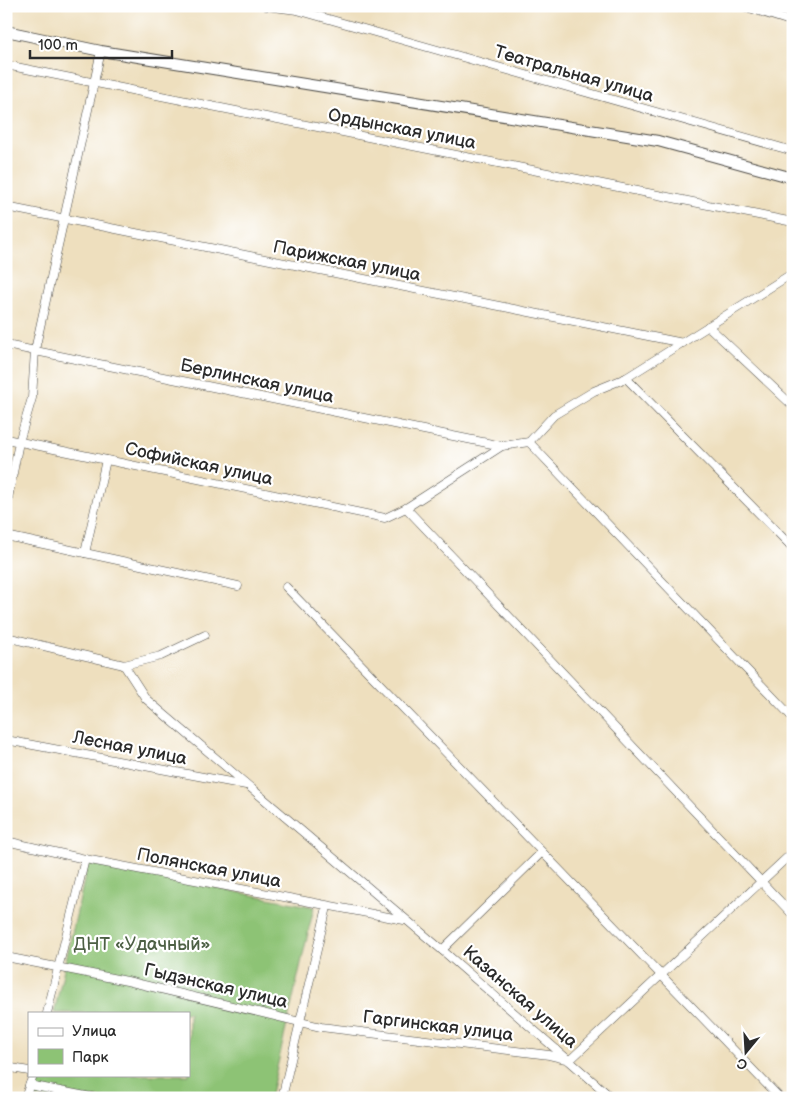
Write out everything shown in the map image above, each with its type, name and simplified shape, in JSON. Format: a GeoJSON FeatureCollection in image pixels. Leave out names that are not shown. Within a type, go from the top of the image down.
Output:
{"type":"FeatureCollection","features":[{"type":"Feature","properties":{"kind":"street","name":"Театральная улица"},"geometry":{"type":"LineString","coordinates":[[266,6],[297,10],[793,151]]}},
{"type":"Feature","properties":{"kind":"street"},"geometry":{"type":"LineString","coordinates":[[743,6],[793,22]]}},
{"type":"Feature","properties":{"kind":"street"},"geometry":{"type":"LineString","coordinates":[[6,31],[101,51],[658,141],[793,178]]}},
{"type":"Feature","properties":{"kind":"street"},"geometry":{"type":"LineString","coordinates":[[6,509],[19,442],[32,398],[35,350],[101,51]]}},
{"type":"Feature","properties":{"kind":"street","name":"Ордынская улица"},"geometry":{"type":"LineString","coordinates":[[6,65],[793,222]]}},
{"type":"Feature","properties":{"kind":"street","name":"Парижская улица"},"geometry":{"type":"LineString","coordinates":[[6,207],[683,343]]}},
{"type":"Feature","properties":{"kind":"street"},"geometry":{"type":"LineString","coordinates":[[793,273],[626,378],[594,391],[554,415],[530,442],[502,446],[406,508],[793,914]]}},
{"type":"Feature","properties":{"kind":"street"},"geometry":{"type":"LineString","coordinates":[[708,326],[793,406]]}},
{"type":"Feature","properties":{"kind":"street","name":"Берлинская улица"},"geometry":{"type":"LineString","coordinates":[[6,344],[502,446]]}},
{"type":"Feature","properties":{"kind":"street"},"geometry":{"type":"LineString","coordinates":[[626,378],[793,548]]}},
{"type":"Feature","properties":{"kind":"street","name":"Софийская улица"},"geometry":{"type":"LineString","coordinates":[[6,440],[385,518],[406,508]]}},
{"type":"Feature","properties":{"kind":"street"},"geometry":{"type":"LineString","coordinates":[[530,442],[793,718]]}},
{"type":"Feature","properties":{"kind":"street"},"geometry":{"type":"LineString","coordinates":[[84,553],[106,460]]}},
{"type":"Feature","properties":{"kind":"street"},"geometry":{"type":"LineString","coordinates":[[6,536],[238,586]]}},
{"type":"Feature","properties":{"kind":"street"},"geometry":{"type":"LineString","coordinates":[[286,588],[780,1098]]}},
{"type":"Feature","properties":{"kind":"street"},"geometry":{"type":"LineString","coordinates":[[6,637],[124,665],[161,656],[205,635]]}},
{"type":"Feature","properties":{"kind":"street","name":"Казанская улица"},"geometry":{"type":"LineString","coordinates":[[124,665],[146,699],[442,950],[612,1098]]}},
{"type":"Feature","properties":{"kind":"street","name":"Лесная улица"},"geometry":{"type":"LineString","coordinates":[[6,740],[248,786]]}},
{"type":"Feature","properties":{"kind":"street","name":"Полянская улица"},"geometry":{"type":"LineString","coordinates":[[6,841],[85,859],[328,907],[406,920]]}},
{"type":"Feature","properties":{"kind":"street"},"geometry":{"type":"LineString","coordinates":[[442,950],[542,852]]}},
{"type":"Feature","properties":{"kind":"street"},"geometry":{"type":"LineString","coordinates":[[570,1060],[793,852]]}},
{"type":"Feature","properties":{"kind":"street"},"geometry":{"type":"LineString","coordinates":[[47,1012],[85,859]]}},
{"type":"Feature","properties":{"kind":"street"},"geometry":{"type":"LineString","coordinates":[[282,1098],[328,907]]}},
{"type":"Feature","properties":{"kind":"street","name":"Гыдэнская улица"},"geometry":{"type":"LineString","coordinates":[[6,957],[127,981],[302,1021]]}},
{"type":"Feature","properties":{"kind":"street","name":"Гаргинская улица"},"geometry":{"type":"LineString","coordinates":[[302,1021],[321,1027],[549,1055],[570,1060]]}},
{"type":"Feature","properties":{"kind":"street"},"geometry":{"type":"LineString","coordinates":[[6,1067],[28,1071]]}},
{"type":"Feature","properties":{"kind":"street"},"geometry":{"type":"LineString","coordinates":[[26,1098],[33,1076]]}},
{"type":"Feature","properties":{"kind":"street"},"geometry":{"type":"LineString","coordinates":[[29,1085],[96,1098]]}},
{"type":"Feature","properties":{"kind":"green space","name":"ДНТ «Удачный»"},"geometry":{"type":"Polygon","coordinates":[[[88,863],[314,907],[270,1098],[35,1098],[40,1076],[190,1076],[190,1012],[54,1012],[88,863]]]}}]}
